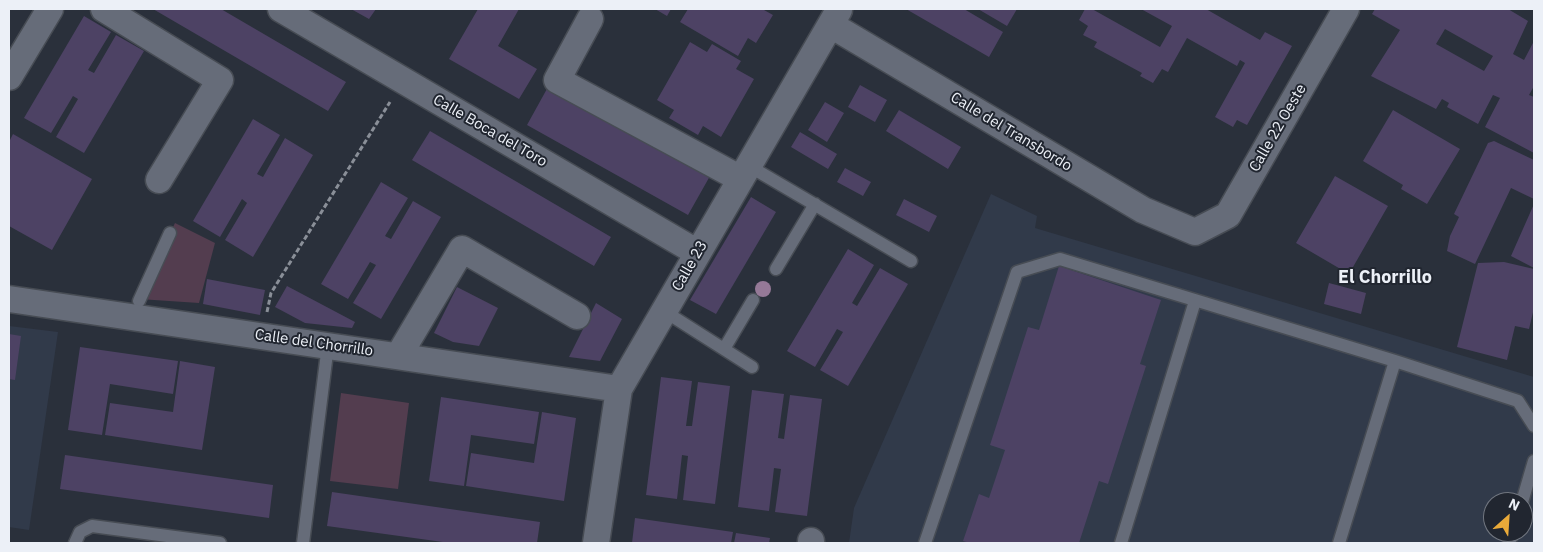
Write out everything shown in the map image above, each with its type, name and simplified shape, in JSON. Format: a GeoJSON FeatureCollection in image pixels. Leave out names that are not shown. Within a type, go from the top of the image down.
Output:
{"type":"FeatureCollection","features":[{"type":"Feature","properties":{"kind":"street"},"geometry":{"type":"LineString","coordinates":[[9,77],[50,9]]}},
{"type":"Feature","properties":{"kind":"street"},"geometry":{"type":"LineString","coordinates":[[104,9],[220,80],[159,180]]}},
{"type":"Feature","properties":{"kind":"street","name":"Calle Boca del Toro"},"geometry":{"type":"LineString","coordinates":[[281,9],[698,253]]}},
{"type":"Feature","properties":{"kind":"street","name":"Calle 22 Oeste"},"geometry":{"type":"LineString","coordinates":[[1194,232],[1228,214],[1346,9]]}},
{"type":"Feature","properties":{"kind":"street","name":"Calle del Transbordo"},"geometry":{"type":"LineString","coordinates":[[836,17],[1143,210],[1194,232]]}},
{"type":"Feature","properties":{"kind":"street","name":"Calle 23"},"geometry":{"type":"LineString","coordinates":[[596,543],[619,388],[836,17]]}},
{"type":"Feature","properties":{"kind":"street"},"geometry":{"type":"LineString","coordinates":[[590,19],[557,80],[745,173]]}},
{"type":"Feature","properties":{"kind":"street"},"geometry":{"type":"LineString","coordinates":[[399,356],[462,249],[577,316]]}},
{"type":"Feature","properties":{"kind":"street","name":"Calle del Chorrillo"},"geometry":{"type":"LineString","coordinates":[[9,299],[619,388]]}},
{"type":"Feature","properties":{"kind":"lane"},"geometry":{"type":"LineString","coordinates":[[745,173],[815,204],[911,261]]}},
{"type":"Feature","properties":{"kind":"lane"},"geometry":{"type":"LineString","coordinates":[[776,268],[815,204]]}},
{"type":"Feature","properties":{"kind":"lane"},"geometry":{"type":"LineString","coordinates":[[138,301],[170,233]]}},
{"type":"Feature","properties":{"kind":"lane"},"geometry":{"type":"LineString","coordinates":[[925,543],[1017,272],[1060,259],[1395,361],[1518,401],[1534,426]]}},
{"type":"Feature","properties":{"kind":"lane"},"geometry":{"type":"LineString","coordinates":[[724,350],[753,300]]}},
{"type":"Feature","properties":{"kind":"lane"},"geometry":{"type":"LineString","coordinates":[[1121,543],[1195,301]]}},
{"type":"Feature","properties":{"kind":"lane"},"geometry":{"type":"LineString","coordinates":[[664,311],[752,367]]}},
{"type":"Feature","properties":{"kind":"lane"},"geometry":{"type":"LineString","coordinates":[[303,543],[328,345]]}},
{"type":"Feature","properties":{"kind":"lane"},"geometry":{"type":"LineString","coordinates":[[1339,543],[1395,361]]}},
{"type":"Feature","properties":{"kind":"lane"},"geometry":{"type":"LineString","coordinates":[[1525,492],[1534,460]]}},
{"type":"Feature","properties":{"kind":"lane"},"geometry":{"type":"LineString","coordinates":[[75,543],[80,532],[92,526],[220,543]]}},
{"type":"Feature","properties":{"kind":"path"},"geometry":{"type":"LineString","coordinates":[[262,336],[271,293],[403,81]]}},
{"type":"Feature","properties":{"kind":"shaded area"},"geometry":{"type":"Polygon","coordinates":[[[991,194],[1037,216],[1035,228],[1534,377],[1534,543],[849,543],[854,508],[991,194]]]}},
{"type":"Feature","properties":{"kind":"shaded area"},"geometry":{"type":"Polygon","coordinates":[[[175,223],[215,243],[199,303],[139,299],[175,223]]]}},
{"type":"Feature","properties":{"kind":"shaded area"},"geometry":{"type":"Polygon","coordinates":[[[9,326],[58,332],[29,530],[9,527],[9,326]]]}},
{"type":"Feature","properties":{"kind":"shaded area"},"geometry":{"type":"Polygon","coordinates":[[[341,393],[409,403],[398,489],[330,481],[341,393]]]}},
{"type":"Feature","properties":{"kind":"building"},"geometry":{"type":"Polygon","coordinates":[[[153,9],[221,9],[346,82],[328,111],[153,9]]]}},
{"type":"Feature","properties":{"kind":"building"},"geometry":{"type":"Polygon","coordinates":[[[351,9],[376,9],[369,19],[351,9]]]}},
{"type":"Feature","properties":{"kind":"building"},"geometry":{"type":"Polygon","coordinates":[[[478,9],[519,9],[498,46],[537,69],[519,99],[449,59],[478,9]]]}},
{"type":"Feature","properties":{"kind":"building"},"geometry":{"type":"Polygon","coordinates":[[[655,9],[671,9],[667,16],[655,9]]]}},
{"type":"Feature","properties":{"kind":"building"},"geometry":{"type":"Polygon","coordinates":[[[688,9],[765,9],[773,15],[756,43],[748,38],[738,56],[680,22],[688,9]]]}},
{"type":"Feature","properties":{"kind":"building"},"geometry":{"type":"Polygon","coordinates":[[[906,9],[964,9],[1003,32],[989,57],[906,9]]]}},
{"type":"Feature","properties":{"kind":"building"},"geometry":{"type":"Polygon","coordinates":[[[978,9],[1017,9],[1007,26],[978,9]]]}},
{"type":"Feature","properties":{"kind":"building"},"geometry":{"type":"Polygon","coordinates":[[[1085,9],[1092,9],[1160,47],[1172,26],[1141,9],[1206,9],[1260,40],[1265,32],[1292,46],[1247,125],[1237,120],[1233,127],[1215,117],[1245,63],[1240,60],[1237,66],[1187,38],[1168,72],[1162,69],[1153,83],[1140,76],[1142,73],[1094,47],[1097,42],[1083,35],[1088,26],[1079,20],[1085,9]]]}},
{"type":"Feature","properties":{"kind":"building"},"geometry":{"type":"Polygon","coordinates":[[[1375,9],[1508,9],[1528,21],[1513,54],[1524,60],[1534,41],[1534,86],[1529,95],[1534,97],[1534,153],[1485,127],[1500,98],[1493,95],[1478,124],[1447,107],[1449,103],[1442,99],[1436,109],[1371,76],[1400,30],[1372,14],[1375,9]],[[1445,29],[1436,44],[1484,71],[1493,56],[1445,29]]]}},
{"type":"Feature","properties":{"kind":"building"},"geometry":{"type":"Polygon","coordinates":[[[84,16],[111,32],[88,70],[94,73],[116,35],[144,51],[84,153],[56,137],[78,99],[73,96],[51,133],[24,118],[84,16]]]}},
{"type":"Feature","properties":{"kind":"building"},"geometry":{"type":"Polygon","coordinates":[[[690,42],[707,52],[712,44],[741,61],[736,69],[754,79],[721,137],[703,126],[698,135],[669,118],[674,110],[657,100],[690,42]]]}},
{"type":"Feature","properties":{"kind":"building"},"geometry":{"type":"Polygon","coordinates":[[[860,85],[887,100],[875,122],[848,107],[860,85]]]}},
{"type":"Feature","properties":{"kind":"building"},"geometry":{"type":"Polygon","coordinates":[[[548,87],[710,176],[688,215],[527,125],[548,87]]]}},
{"type":"Feature","properties":{"kind":"building"},"geometry":{"type":"Polygon","coordinates":[[[825,102],[844,113],[827,142],[808,130],[825,102]]]}},
{"type":"Feature","properties":{"kind":"building"},"geometry":{"type":"Polygon","coordinates":[[[899,110],[961,147],[948,169],[886,131],[899,110]]]}},
{"type":"Feature","properties":{"kind":"building"},"geometry":{"type":"Polygon","coordinates":[[[1393,110],[1460,149],[1427,204],[1401,189],[1403,185],[1363,161],[1393,110]]]}},
{"type":"Feature","properties":{"kind":"building"},"geometry":{"type":"Polygon","coordinates":[[[253,119],[280,135],[257,174],[263,177],[285,138],[313,155],[253,257],[225,240],[247,203],[242,199],[220,237],[193,221],[253,119]]]}},
{"type":"Feature","properties":{"kind":"building"},"geometry":{"type":"Polygon","coordinates":[[[430,131],[611,237],[594,266],[412,160],[430,131]]]}},
{"type":"Feature","properties":{"kind":"building"},"geometry":{"type":"Polygon","coordinates":[[[800,132],[837,154],[828,169],[791,147],[800,132]]]}},
{"type":"Feature","properties":{"kind":"building"},"geometry":{"type":"Polygon","coordinates":[[[13,134],[92,179],[52,250],[9,226],[9,142],[13,134]]]}},
{"type":"Feature","properties":{"kind":"building"},"geometry":{"type":"Polygon","coordinates":[[[1494,141],[1534,160],[1534,199],[1511,188],[1475,264],[1447,251],[1450,236],[1459,217],[1454,214],[1488,143],[1494,141]]]}},
{"type":"Feature","properties":{"kind":"building"},"geometry":{"type":"Polygon","coordinates":[[[845,168],[871,182],[863,196],[837,182],[845,168]]]}},
{"type":"Feature","properties":{"kind":"building"},"geometry":{"type":"Polygon","coordinates":[[[1335,176],[1388,206],[1349,274],[1296,243],[1335,176]]]}},
{"type":"Feature","properties":{"kind":"building"},"geometry":{"type":"Polygon","coordinates":[[[381,182],[408,198],[385,236],[391,239],[413,201],[441,217],[381,319],[353,303],[376,265],[370,262],[348,299],[321,284],[381,182]]]}},
{"type":"Feature","properties":{"kind":"building"},"geometry":{"type":"Polygon","coordinates":[[[751,197],[776,212],[716,314],[690,300],[751,197]]]}},
{"type":"Feature","properties":{"kind":"building"},"geometry":{"type":"Polygon","coordinates":[[[904,199],[937,216],[929,232],[896,215],[904,199]]]}},
{"type":"Feature","properties":{"kind":"building"},"geometry":{"type":"Polygon","coordinates":[[[1534,204],[1534,268],[1511,256],[1534,204]]]}},
{"type":"Feature","properties":{"kind":"building"},"geometry":{"type":"Polygon","coordinates":[[[848,249],[874,265],[852,303],[857,306],[880,268],[908,284],[848,386],[820,370],[843,332],[837,329],[815,367],[787,351],[848,249]]]}},
{"type":"Feature","properties":{"kind":"building"},"geometry":{"type":"Polygon","coordinates":[[[1504,262],[1534,269],[1534,308],[1529,329],[1515,326],[1507,360],[1457,347],[1478,263],[1504,262]]]}},
{"type":"Feature","properties":{"kind":"building"},"geometry":{"type":"Polygon","coordinates":[[[1059,266],[1161,300],[1140,364],[1146,366],[1108,484],[1099,481],[1079,543],[970,543],[963,541],[979,494],[989,498],[1005,450],[990,445],[1028,327],[1039,330],[1059,266]]]}},
{"type":"Feature","properties":{"kind":"building"},"geometry":{"type":"Polygon","coordinates":[[[207,279],[265,290],[260,315],[203,304],[207,279]]]}},
{"type":"Feature","properties":{"kind":"building"},"geometry":{"type":"Polygon","coordinates":[[[1329,283],[1366,293],[1361,314],[1324,304],[1329,283]]]}},
{"type":"Feature","properties":{"kind":"building"},"geometry":{"type":"Polygon","coordinates":[[[287,286],[355,322],[352,328],[305,323],[275,307],[287,286]]]}},
{"type":"Feature","properties":{"kind":"building"},"geometry":{"type":"Polygon","coordinates":[[[457,287],[498,308],[479,346],[453,342],[434,333],[457,287]]]}},
{"type":"Feature","properties":{"kind":"building"},"geometry":{"type":"Polygon","coordinates":[[[596,303],[622,319],[600,361],[569,357],[596,303]]]}},
{"type":"Feature","properties":{"kind":"building"},"geometry":{"type":"Polygon","coordinates":[[[9,334],[21,336],[15,380],[9,379],[9,334]]]}},
{"type":"Feature","properties":{"kind":"building"},"geometry":{"type":"Polygon","coordinates":[[[80,347],[178,361],[173,394],[110,384],[102,435],[68,430],[80,347]]]}},
{"type":"Feature","properties":{"kind":"building"},"geometry":{"type":"Polygon","coordinates":[[[180,361],[215,367],[202,450],[105,435],[110,403],[173,412],[180,361]]]}},
{"type":"Feature","properties":{"kind":"building"},"geometry":{"type":"Polygon","coordinates":[[[661,377],[692,381],[686,426],[692,426],[698,382],[730,386],[715,504],[683,500],[688,456],[682,455],[677,499],[646,495],[661,377]]]}},
{"type":"Feature","properties":{"kind":"building"},"geometry":{"type":"Polygon","coordinates":[[[752,390],[784,394],[778,438],[784,439],[790,395],[822,399],[807,516],[775,512],[781,469],[774,468],[769,511],[738,507],[752,390]]]}},
{"type":"Feature","properties":{"kind":"building"},"geometry":{"type":"Polygon","coordinates":[[[441,397],[539,412],[534,444],[471,435],[464,486],[429,481],[441,397]]]}},
{"type":"Feature","properties":{"kind":"building"},"geometry":{"type":"Polygon","coordinates":[[[542,412],[576,418],[564,501],[466,486],[471,453],[534,463],[542,412]]]}},
{"type":"Feature","properties":{"kind":"building"},"geometry":{"type":"Polygon","coordinates":[[[65,455],[273,485],[269,518],[60,489],[65,455]]]}},
{"type":"Feature","properties":{"kind":"building"},"geometry":{"type":"Polygon","coordinates":[[[332,492],[540,522],[537,543],[450,543],[327,526],[332,492]]]}},
{"type":"Feature","properties":{"kind":"building"},"geometry":{"type":"Polygon","coordinates":[[[635,518],[733,532],[731,543],[632,543],[635,518]]]}},
{"type":"Feature","properties":{"kind":"building"},"geometry":{"type":"Polygon","coordinates":[[[736,533],[770,538],[769,543],[734,543],[736,533]]]}},
{"type":"Feature","properties":{"kind":"district","name":"El Chorrillo"},"geometry":{"type":"Point","coordinates":[1385,278]}}]}
